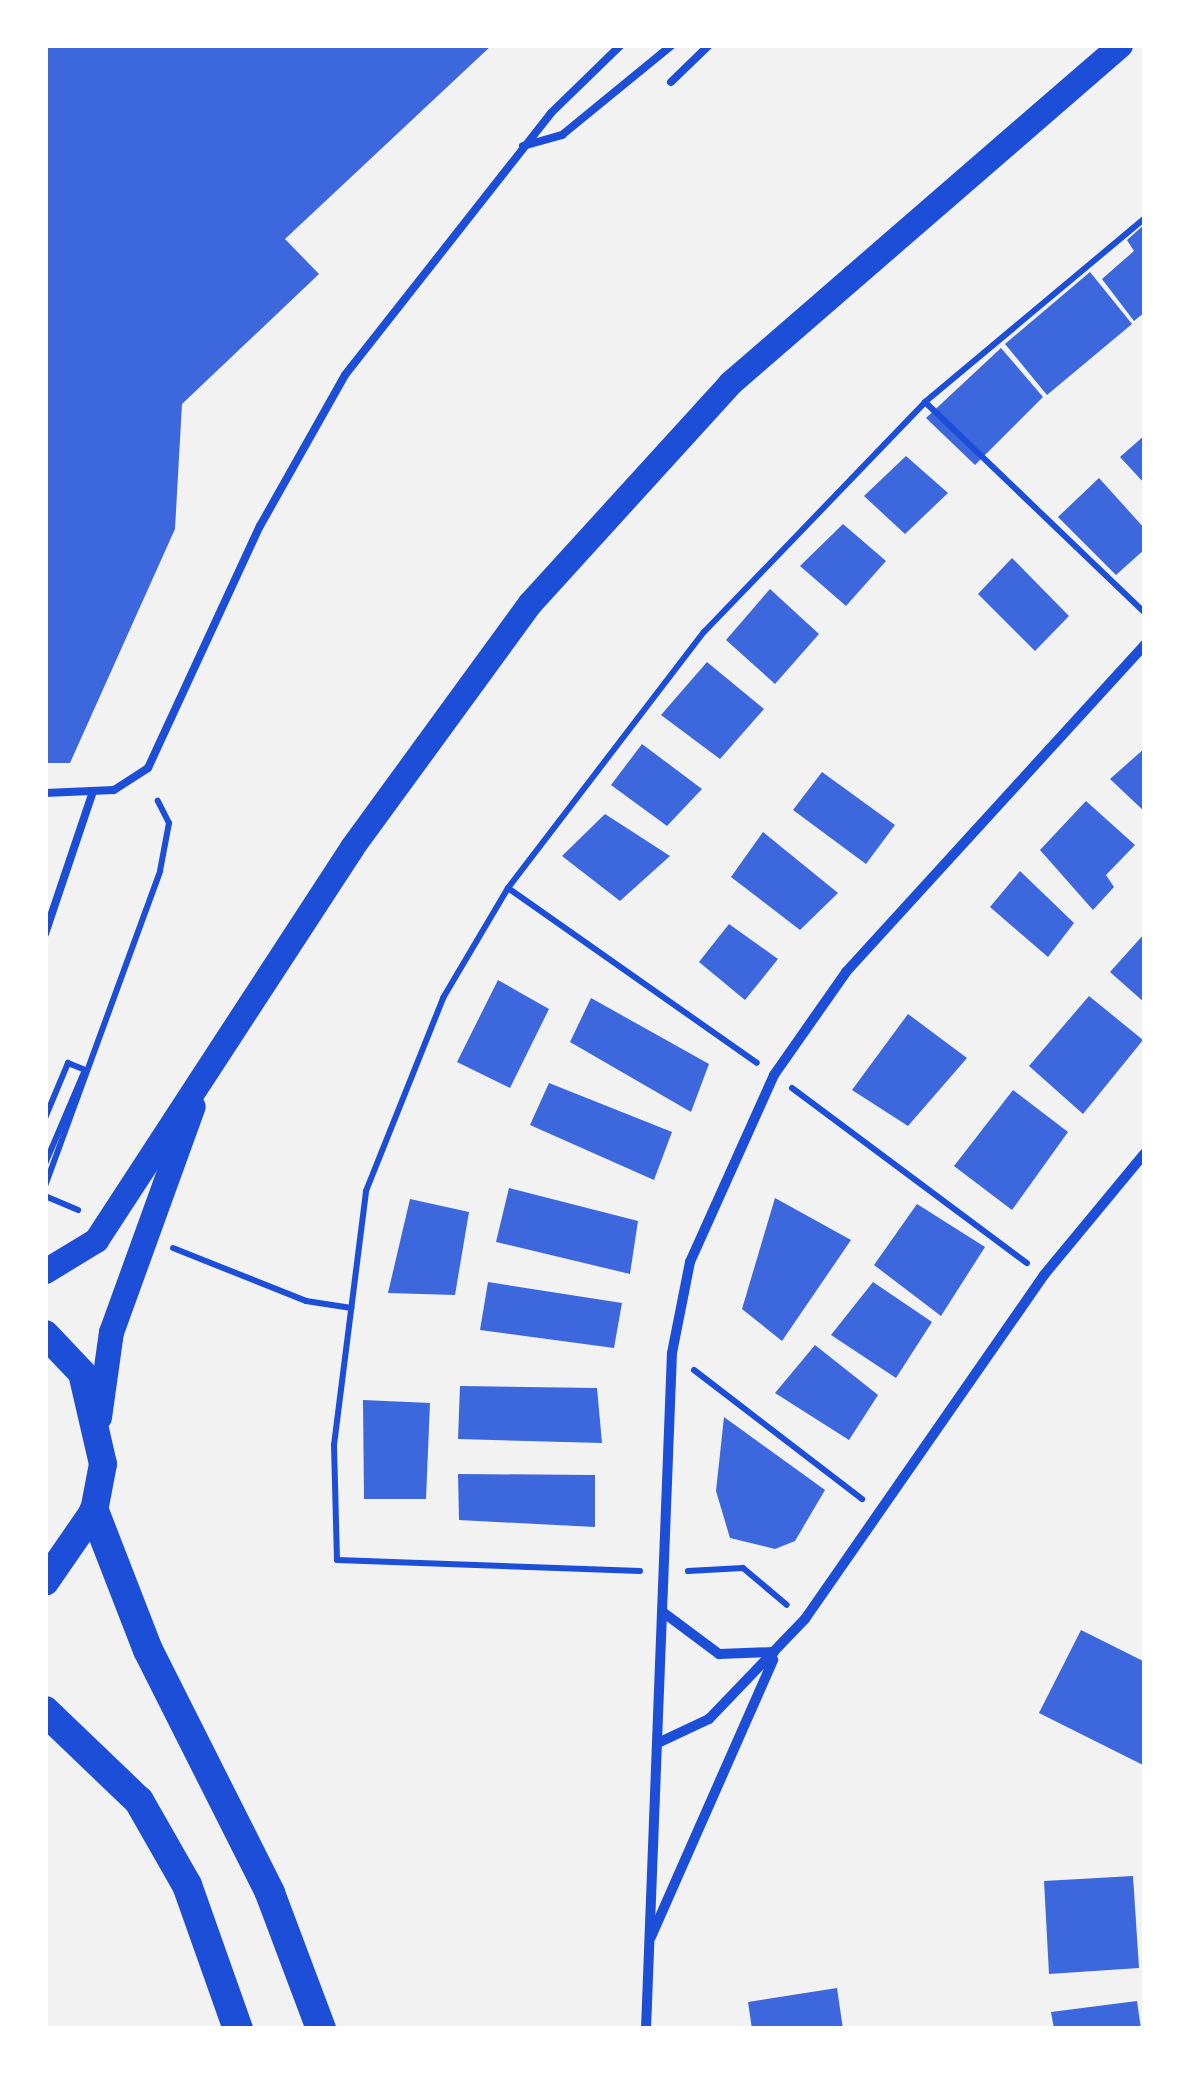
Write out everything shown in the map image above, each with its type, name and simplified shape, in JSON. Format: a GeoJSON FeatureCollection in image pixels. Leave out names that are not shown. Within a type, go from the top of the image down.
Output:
{"type":"FeatureCollection","features":[{"type":"Feature","properties":{"kind":"highway"},"geometry":{"type":"LineString","coordinates":[[45,1334],[82,1373],[99,1417],[94,1511],[148,1650],[270,1893],[320,2029]]}},
{"type":"Feature","properties":{"kind":"highway"},"geometry":{"type":"LineString","coordinates":[[45,1582],[94,1511]]}},
{"type":"Feature","properties":{"kind":"highway"},"geometry":{"type":"LineString","coordinates":[[45,1710],[79,1734],[139,1801],[187,1885],[238,2029]]}},
{"type":"Feature","properties":{"kind":"main road"},"geometry":{"type":"LineString","coordinates":[[45,1271],[96,1240],[352,848],[530,603],[730,383],[1120,45]]}},
{"type":"Feature","properties":{"kind":"main road"},"geometry":{"type":"LineString","coordinates":[[99,1417],[111,1332],[197,1086]]}},
{"type":"Feature","properties":{"kind":"street"},"geometry":{"type":"LineString","coordinates":[[646,2029],[668,1572],[672,1353],[690,1262],[774,1075],[846,972],[1145,644]]}},
{"type":"Feature","properties":{"kind":"street"},"geometry":{"type":"LineString","coordinates":[[660,1742],[709,1719],[804,1619],[1044,1276],[1145,1153]]}},
{"type":"Feature","properties":{"kind":"street"},"geometry":{"type":"LineString","coordinates":[[664,1613],[719,1654],[776,1652]]}},
{"type":"Feature","properties":{"kind":"street"},"geometry":{"type":"LineString","coordinates":[[647,1948],[776,1652]]}},
{"type":"Feature","properties":{"kind":"lane"},"geometry":{"type":"LineString","coordinates":[[45,793],[92,794],[133,783],[148,768],[260,526],[344,375],[523,146],[621,45]]}},
{"type":"Feature","properties":{"kind":"lane"},"geometry":{"type":"LineString","coordinates":[[523,146],[562,134],[672,45]]}},
{"type":"Feature","properties":{"kind":"lane"},"geometry":{"type":"LineString","coordinates":[[671,82],[709,45]]}},
{"type":"Feature","properties":{"kind":"lane"},"geometry":{"type":"LineString","coordinates":[[45,934],[92,794]]}},
{"type":"Feature","properties":{"kind":"path"},"geometry":{"type":"LineString","coordinates":[[804,1619],[743,1568],[668,1572],[338,1560],[334,1445],[366,1190],[443,998],[508,888],[704,632],[925,402],[1145,218]]}},
{"type":"Feature","properties":{"kind":"path"},"geometry":{"type":"LineString","coordinates":[[925,402],[1145,613]]}},
{"type":"Feature","properties":{"kind":"path"},"geometry":{"type":"LineString","coordinates":[[45,1186],[160,872],[169,823],[158,801]]}},
{"type":"Feature","properties":{"kind":"path"},"geometry":{"type":"LineString","coordinates":[[45,1118],[68,1063],[85,1070],[45,1164]]}},
{"type":"Feature","properties":{"kind":"path"},"geometry":{"type":"LineString","coordinates":[[306,1301],[351,1308]]}},
{"type":"Feature","properties":{"kind":"path"},"geometry":{"type":"LineString","coordinates":[[672,1353],[879,1512]]}},
{"type":"Feature","properties":{"kind":"building"},"geometry":{"type":"Polygon","coordinates":[[[45,45],[492,45],[285,239],[319,274],[182,404],[175,529],[70,763],[45,763],[45,45]]]}},
{"type":"Feature","properties":{"kind":"building"},"geometry":{"type":"Polygon","coordinates":[[[1145,224],[1145,312],[1134,321],[1102,279],[1134,251],[1127,240],[1145,224]]]}},
{"type":"Feature","properties":{"kind":"building"},"geometry":{"type":"Polygon","coordinates":[[[1090,272],[1132,324],[1047,395],[1005,344],[1090,272]]]}},
{"type":"Feature","properties":{"kind":"building"},"geometry":{"type":"Polygon","coordinates":[[[1001,348],[1043,397],[975,465],[926,418],[1001,348]]]}},
{"type":"Feature","properties":{"kind":"building"},"geometry":{"type":"Polygon","coordinates":[[[1145,435],[1145,484],[1120,457],[1145,435]]]}},
{"type":"Feature","properties":{"kind":"building"},"geometry":{"type":"Polygon","coordinates":[[[906,456],[948,493],[905,534],[864,496],[906,456]]]}},
{"type":"Feature","properties":{"kind":"building"},"geometry":{"type":"Polygon","coordinates":[[[1099,478],[1145,529],[1145,549],[1116,575],[1058,517],[1099,478]]]}},
{"type":"Feature","properties":{"kind":"building"},"geometry":{"type":"Polygon","coordinates":[[[843,524],[886,561],[846,606],[800,566],[843,524]]]}},
{"type":"Feature","properties":{"kind":"building"},"geometry":{"type":"Polygon","coordinates":[[[1012,558],[1069,616],[1035,651],[978,594],[1012,558]]]}},
{"type":"Feature","properties":{"kind":"building"},"geometry":{"type":"Polygon","coordinates":[[[770,589],[819,634],[775,684],[726,640],[770,589]]]}},
{"type":"Feature","properties":{"kind":"building"},"geometry":{"type":"Polygon","coordinates":[[[707,662],[764,709],[720,759],[661,715],[707,662]]]}},
{"type":"Feature","properties":{"kind":"building"},"geometry":{"type":"Polygon","coordinates":[[[642,744],[702,789],[667,826],[611,785],[642,744]]]}},
{"type":"Feature","properties":{"kind":"building"},"geometry":{"type":"Polygon","coordinates":[[[1145,748],[1145,812],[1110,779],[1145,748]]]}},
{"type":"Feature","properties":{"kind":"building"},"geometry":{"type":"Polygon","coordinates":[[[822,772],[895,825],[866,864],[793,810],[822,772]]]}},
{"type":"Feature","properties":{"kind":"building"},"geometry":{"type":"Polygon","coordinates":[[[1086,801],[1135,845],[1106,875],[1114,887],[1093,910],[1040,850],[1086,801]]]}},
{"type":"Feature","properties":{"kind":"building"},"geometry":{"type":"Polygon","coordinates":[[[605,814],[670,856],[620,901],[562,856],[605,814]]]}},
{"type":"Feature","properties":{"kind":"building"},"geometry":{"type":"Polygon","coordinates":[[[763,832],[838,893],[800,930],[731,877],[763,832]]]}},
{"type":"Feature","properties":{"kind":"building"},"geometry":{"type":"Polygon","coordinates":[[[1020,871],[1074,923],[1048,957],[990,907],[1020,871]]]}},
{"type":"Feature","properties":{"kind":"building"},"geometry":{"type":"Polygon","coordinates":[[[729,924],[778,959],[745,1000],[699,962],[729,924]]]}},
{"type":"Feature","properties":{"kind":"building"},"geometry":{"type":"Polygon","coordinates":[[[1145,933],[1145,1003],[1110,972],[1145,933]]]}},
{"type":"Feature","properties":{"kind":"building"},"geometry":{"type":"Polygon","coordinates":[[[498,980],[549,1009],[510,1088],[457,1062],[498,980]]]}},
{"type":"Feature","properties":{"kind":"building"},"geometry":{"type":"Polygon","coordinates":[[[1089,996],[1143,1040],[1083,1114],[1029,1066],[1089,996]]]}},
{"type":"Feature","properties":{"kind":"building"},"geometry":{"type":"Polygon","coordinates":[[[591,998],[709,1064],[691,1112],[570,1042],[591,998]]]}},
{"type":"Feature","properties":{"kind":"building"},"geometry":{"type":"Polygon","coordinates":[[[908,1014],[967,1058],[908,1126],[852,1090],[908,1014]]]}},
{"type":"Feature","properties":{"kind":"building"},"geometry":{"type":"Polygon","coordinates":[[[549,1083],[672,1132],[654,1180],[530,1125],[549,1083]]]}},
{"type":"Feature","properties":{"kind":"building"},"geometry":{"type":"Polygon","coordinates":[[[1013,1090],[1068,1132],[1012,1210],[954,1166],[1013,1090]]]}},
{"type":"Feature","properties":{"kind":"building"},"geometry":{"type":"Polygon","coordinates":[[[509,1188],[638,1221],[630,1274],[496,1242],[509,1188]]]}},
{"type":"Feature","properties":{"kind":"building"},"geometry":{"type":"Polygon","coordinates":[[[775,1198],[851,1240],[782,1341],[742,1309],[775,1198]]]}},
{"type":"Feature","properties":{"kind":"building"},"geometry":{"type":"Polygon","coordinates":[[[410,1199],[469,1212],[455,1295],[388,1293],[410,1199]]]}},
{"type":"Feature","properties":{"kind":"building"},"geometry":{"type":"Polygon","coordinates":[[[917,1204],[985,1247],[941,1316],[874,1265],[917,1204]]]}},
{"type":"Feature","properties":{"kind":"building"},"geometry":{"type":"Polygon","coordinates":[[[488,1282],[622,1303],[614,1348],[480,1330],[488,1282]]]}},
{"type":"Feature","properties":{"kind":"building"},"geometry":{"type":"Polygon","coordinates":[[[873,1282],[932,1322],[896,1378],[831,1335],[873,1282]]]}},
{"type":"Feature","properties":{"kind":"building"},"geometry":{"type":"Polygon","coordinates":[[[815,1345],[878,1395],[849,1440],[775,1393],[815,1345]]]}},
{"type":"Feature","properties":{"kind":"building"},"geometry":{"type":"Polygon","coordinates":[[[460,1386],[597,1388],[602,1443],[458,1439],[460,1386]]]}},
{"type":"Feature","properties":{"kind":"building"},"geometry":{"type":"Polygon","coordinates":[[[363,1400],[430,1403],[426,1499],[364,1499],[363,1400]]]}},
{"type":"Feature","properties":{"kind":"building"},"geometry":{"type":"Polygon","coordinates":[[[724,1417],[825,1490],[795,1541],[775,1549],[730,1538],[716,1491],[724,1417]]]}},
{"type":"Feature","properties":{"kind":"building"},"geometry":{"type":"Polygon","coordinates":[[[458,1474],[595,1475],[595,1527],[459,1520],[458,1474]]]}},
{"type":"Feature","properties":{"kind":"building"},"geometry":{"type":"Polygon","coordinates":[[[1081,1630],[1145,1662],[1145,1766],[1039,1713],[1081,1630]]]}},
{"type":"Feature","properties":{"kind":"building"},"geometry":{"type":"Polygon","coordinates":[[[1133,1876],[1139,1968],[1049,1974],[1044,1881],[1133,1876]]]}},
{"type":"Feature","properties":{"kind":"building"},"geometry":{"type":"Polygon","coordinates":[[[837,1988],[843,2029],[752,2029],[748,2002],[837,1988]]]}},
{"type":"Feature","properties":{"kind":"building"},"geometry":{"type":"Polygon","coordinates":[[[1137,2001],[1141,2029],[1054,2029],[1051,2012],[1137,2001]]]}}]}
